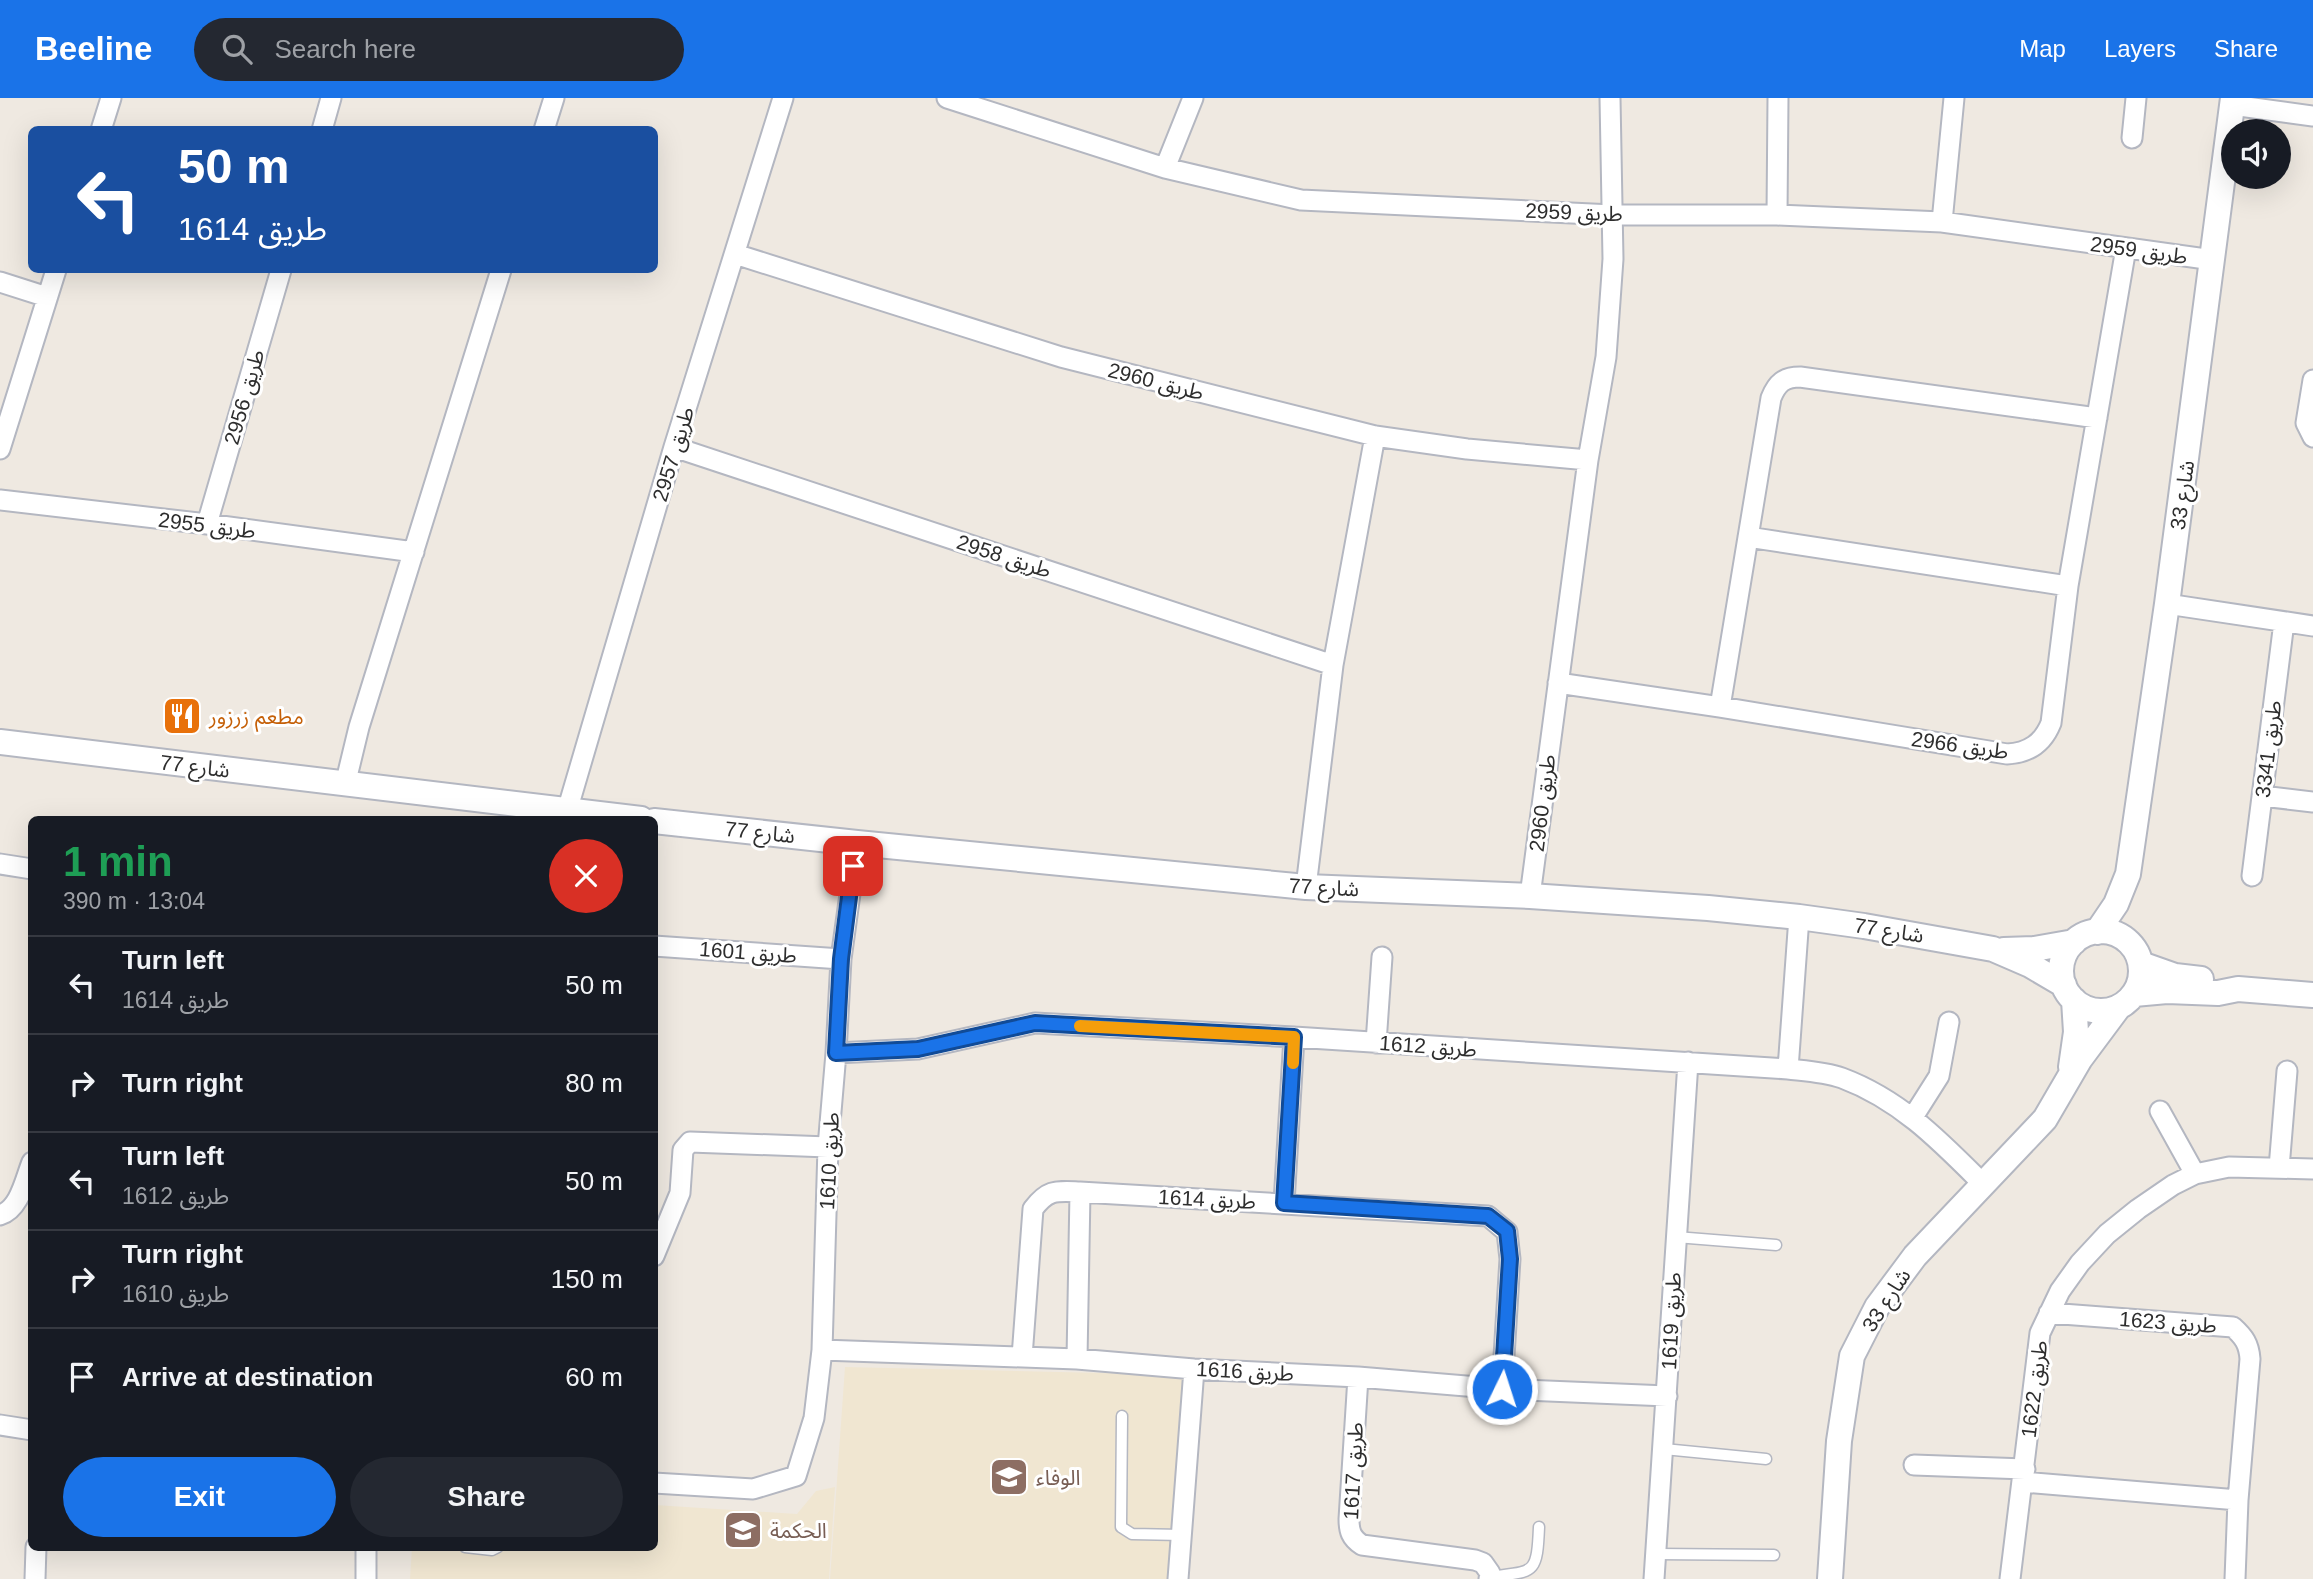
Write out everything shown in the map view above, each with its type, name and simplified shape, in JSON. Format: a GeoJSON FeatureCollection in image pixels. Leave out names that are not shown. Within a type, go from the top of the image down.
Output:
{"type":"FeatureCollection","features":[{"type":"Feature","properties":{"kind":"street"},"geometry":{"type":"LineString","coordinates":[[101,126],[109,98]]}},
{"type":"Feature","properties":{"kind":"street"},"geometry":{"type":"LineString","coordinates":[[323,126],[331,98]]}},
{"type":"Feature","properties":{"kind":"street"},"geometry":{"type":"LineString","coordinates":[[545,126],[554,98]]}},
{"type":"Feature","properties":{"kind":"street","name":"طريق 2957"},"geometry":{"type":"LineString","coordinates":[[567,811],[674,447],[783,98]]}},
{"type":"Feature","properties":{"kind":"street","name":"طريق 2959"},"geometry":{"type":"LineString","coordinates":[[947,98],[1165,168],[1301,200],[1613,215],[1777,215],[1942,222],[2213,260]]}},
{"type":"Feature","properties":{"kind":"street"},"geometry":{"type":"LineString","coordinates":[[1165,168],[1193,98]]}},
{"type":"Feature","properties":{"kind":"street","name":"طريق 2960"},"geometry":{"type":"LineString","coordinates":[[1530,896],[1588,460],[1606,357],[1613,271],[1610,98]]}},
{"type":"Feature","properties":{"kind":"street"},"geometry":{"type":"LineString","coordinates":[[1777,215],[1778,98]]}},
{"type":"Feature","properties":{"kind":"street"},"geometry":{"type":"LineString","coordinates":[[1942,222],[1954,98]]}},
{"type":"Feature","properties":{"kind":"street"},"geometry":{"type":"LineString","coordinates":[[2132,138],[2136,98]]}},
{"type":"Feature","properties":{"kind":"street"},"geometry":{"type":"LineString","coordinates":[[2232,102],[2313,116]]}},
{"type":"Feature","properties":{"kind":"street","name":"شارع 33"},"geometry":{"type":"LineString","coordinates":[[2085,937],[2116,904],[2128,874],[2167,604],[2232,102]]}},
{"type":"Feature","properties":{"kind":"street","name":"طريق 2966"},"geometry":{"type":"LineString","coordinates":[[1558,683],[2007,754],[2026,751],[2042,740],[2051,723],[2068,586],[2126,248]]}},
{"type":"Feature","properties":{"kind":"street","name":"طريق 2960"},"geometry":{"type":"LineString","coordinates":[[735,254],[1061,357],[1374,436],[1467,449],[1588,460]]}},
{"type":"Feature","properties":{"kind":"street"},"geometry":{"type":"LineString","coordinates":[[0,449],[55,273]]}},
{"type":"Feature","properties":{"kind":"street","name":"طريق 2956"},"geometry":{"type":"LineString","coordinates":[[207,524],[280,273]]}},
{"type":"Feature","properties":{"kind":"street"},"geometry":{"type":"LineString","coordinates":[[345,785],[359,727],[500,273]]}},
{"type":"Feature","properties":{"kind":"street"},"geometry":{"type":"LineString","coordinates":[[0,282],[47,297]]}},
{"type":"Feature","properties":{"kind":"street"},"geometry":{"type":"LineString","coordinates":[[1720,707],[1771,398],[1781,381],[1800,377],[2097,418]]}},
{"type":"Feature","properties":{"kind":"street"},"geometry":{"type":"LineString","coordinates":[[2313,380],[2306,423],[2313,437]]}},
{"type":"Feature","properties":{"kind":"street"},"geometry":{"type":"LineString","coordinates":[[1306,887],[1333,665],[1374,436]]}},
{"type":"Feature","properties":{"kind":"street","name":"طريق 2958"},"geometry":{"type":"LineString","coordinates":[[674,447],[1333,665]]}},
{"type":"Feature","properties":{"kind":"street","name":"طريق 2955"},"geometry":{"type":"LineString","coordinates":[[0,500],[414,552]]}},
{"type":"Feature","properties":{"kind":"street"},"geometry":{"type":"LineString","coordinates":[[1748,537],[2068,586]]}},
{"type":"Feature","properties":{"kind":"street"},"geometry":{"type":"LineString","coordinates":[[2167,604],[2313,626]]}},
{"type":"Feature","properties":{"kind":"street","name":"طريق 3341"},"geometry":{"type":"LineString","coordinates":[[2252,876],[2284,622]]}},
{"type":"Feature","properties":{"kind":"street","name":"شارع 77"},"geometry":{"type":"LineString","coordinates":[[0,742],[613,816]]}},
{"type":"Feature","properties":{"kind":"street"},"geometry":{"type":"LineString","coordinates":[[2262,796],[2313,802]]}},
{"type":"Feature","properties":{"kind":"street","name":"شارع 77"},"geometry":{"type":"LineString","coordinates":[[658,821],[1306,887],[1530,896],[1719,909],[1877,928],[1993,949],[2034,948],[2085,937]]}},
{"type":"Feature","properties":{"kind":"street","name":"طريق 1610"},"geometry":{"type":"LineString","coordinates":[[658,1483],[753,1489],[796,1476],[814,1418],[822,1350],[828,1147],[841,959],[857,843]]}},
{"type":"Feature","properties":{"kind":"street"},"geometry":{"type":"LineString","coordinates":[[0,864],[28,868]]}},
{"type":"Feature","properties":{"kind":"street","name":"شارع 33"},"geometry":{"type":"LineString","coordinates":[[2123,890],[2129,915],[2127,941]]}},
{"type":"Feature","properties":{"kind":"street"},"geometry":{"type":"LineString","coordinates":[[1788,1069],[1799,917]]}},
{"type":"Feature","properties":{"kind":"street"},"geometry":{"type":"LineString","coordinates":[[2126,1001],[2141,975],[2141,964],[2134,949],[2127,941],[2107,932],[2085,937],[2064,958],[2062,967],[2069,993],[2090,1010],[2109,1011],[2126,1001],[2167,991],[2218,993],[2238,989]]}},
{"type":"Feature","properties":{"kind":"street","name":"طريق 1601"},"geometry":{"type":"LineString","coordinates":[[658,946],[841,959]]}},
{"type":"Feature","properties":{"kind":"street","name":"شارع 77"},"geometry":{"type":"LineString","coordinates":[[1993,949],[2030,965],[2069,993]]}},
{"type":"Feature","properties":{"kind":"street"},"geometry":{"type":"LineString","coordinates":[[1376,1042],[1382,957]]}},
{"type":"Feature","properties":{"kind":"street"},"geometry":{"type":"LineString","coordinates":[[2141,964],[2163,972],[2219,982],[2238,989],[2313,995]]}},
{"type":"Feature","properties":{"kind":"street","name":"شارع 33"},"geometry":{"type":"LineString","coordinates":[[2069,993],[2075,1040],[2069,1078]]}},
{"type":"Feature","properties":{"kind":"street","name":"شارع 33"},"geometry":{"type":"LineString","coordinates":[[1832,1579],[1839,1441],[1852,1356],[1877,1307],[1915,1256],[2045,1119],[2092,1041],[2126,1001]]}},
{"type":"Feature","properties":{"kind":"street"},"geometry":{"type":"LineString","coordinates":[[1913,1117],[1939,1076],[1949,1022]]}},
{"type":"Feature","properties":{"kind":"street","name":"طريق 1612"},"geometry":{"type":"LineString","coordinates":[[836,1053],[918,1049],[1035,1023],[1788,1069],[1839,1077],[1863,1087],[1913,1117],[1984,1185]]}},
{"type":"Feature","properties":{"kind":"street"},"geometry":{"type":"LineString","coordinates":[[1284,1203],[1294,1037]]}},
{"type":"Feature","properties":{"kind":"street","name":"طريق 1619"},"geometry":{"type":"LineString","coordinates":[[1654,1579],[1688,1062]]}},
{"type":"Feature","properties":{"kind":"street"},"geometry":{"type":"LineString","coordinates":[[2280,1168],[2287,1071]]}},
{"type":"Feature","properties":{"kind":"street"},"geometry":{"type":"LineString","coordinates":[[2160,1111],[2195,1174]]}},
{"type":"Feature","properties":{"kind":"street"},"geometry":{"type":"LineString","coordinates":[[658,1246],[680,1192],[683,1150],[690,1142],[828,1147]]}},
{"type":"Feature","properties":{"kind":"street","name":"طريق 1622"},"geometry":{"type":"LineString","coordinates":[[2010,1579],[2040,1333],[2060,1291],[2080,1263],[2107,1234],[2173,1185],[2195,1174],[2229,1167],[2313,1169]]}},
{"type":"Feature","properties":{"kind":"street"},"geometry":{"type":"LineString","coordinates":[[0,1214],[17,1202],[28,1173]]}},
{"type":"Feature","properties":{"kind":"street","name":"طريق 1614"},"geometry":{"type":"LineString","coordinates":[[1022,1357],[1032,1209],[1050,1192],[1488,1216],[1507,1231],[1510,1259],[1502,1389]]}},
{"type":"Feature","properties":{"kind":"street"},"geometry":{"type":"LineString","coordinates":[[1077,1359],[1080,1192]]}},
{"type":"Feature","properties":{"kind":"street","name":"طريق 1623"},"geometry":{"type":"LineString","coordinates":[[2049,1313],[2233,1327],[2249,1345],[2235,1579]]}},
{"type":"Feature","properties":{"kind":"street","name":"طريق 1616"},"geometry":{"type":"LineString","coordinates":[[822,1350],[1077,1359],[1502,1389],[1667,1396]]}},
{"type":"Feature","properties":{"kind":"street"},"geometry":{"type":"LineString","coordinates":[[1178,1579],[1194,1369]]}},
{"type":"Feature","properties":{"kind":"street","name":"طريق 1617"},"geometry":{"type":"LineString","coordinates":[[1358,1377],[1349,1519],[1349,1530],[1354,1539],[1362,1545],[1475,1560],[1483,1563],[1490,1573],[1489,1578]]}},
{"type":"Feature","properties":{"kind":"street"},"geometry":{"type":"LineString","coordinates":[[0,1426],[28,1430]]}},
{"type":"Feature","properties":{"kind":"street"},"geometry":{"type":"LineString","coordinates":[[1914,1465],[2238,1500]]}},
{"type":"Feature","properties":{"kind":"street"},"geometry":{"type":"LineString","coordinates":[[35,1579],[36,1551]]}},
{"type":"Feature","properties":{"kind":"street"},"geometry":{"type":"LineString","coordinates":[[366,1551],[366,1579]]}},
{"type":"Feature","properties":{"kind":"lane"},"geometry":{"type":"LineString","coordinates":[[1676,1237],[1776,1245]]}},
{"type":"Feature","properties":{"kind":"lane"},"geometry":{"type":"LineString","coordinates":[[1122,1416],[1121,1527],[1132,1534],[1182,1535]]}},
{"type":"Feature","properties":{"kind":"lane"},"geometry":{"type":"LineString","coordinates":[[1664,1449],[1766,1459]]}},
{"type":"Feature","properties":{"kind":"lane"},"geometry":{"type":"LineString","coordinates":[[1489,1578],[1520,1575],[1528,1570],[1536,1561],[1539,1527]]}},
{"type":"Feature","properties":{"kind":"lane"},"geometry":{"type":"LineString","coordinates":[[1656,1553],[1774,1555]]}},
{"type":"Feature","properties":{"kind":"shaded area","name":"الوفاء"},"geometry":{"type":"Polygon","coordinates":[[[845,1367],[1187,1375],[1173,1579],[830,1579],[845,1367]]]}},
{"type":"Feature","properties":{"kind":"shaded area","name":"الحكمة"},"geometry":{"type":"Polygon","coordinates":[[[835,1487],[829,1579],[410,1579],[412,1551],[658,1551],[658,1505],[797,1514],[816,1491],[835,1487]]]}},
{"type":"Feature","properties":{"kind":"slow traffic"},"geometry":{"type":"LineString","coordinates":[[1080,1026],[1294,1037],[1293,1063]]}},
{"type":"Feature","properties":{"kind":"place","name":"مطعم زرزور"},"geometry":{"type":"Point","coordinates":[182,716]}},
{"type":"Feature","properties":{"kind":"place","name":"الوفاء"},"geometry":{"type":"Point","coordinates":[1009,1477]}},
{"type":"Feature","properties":{"kind":"place","name":"الحكمة"},"geometry":{"type":"Point","coordinates":[743,1530]}},
{"type":"Feature","properties":{"kind":"route"},"geometry":{"type":"LineString","coordinates":[[853,866],[841,959],[836,1053],[918,1049],[1035,1023],[1294,1037],[1284,1203],[1488,1216],[1507,1231],[1510,1259],[1502,1389]]}}]}
